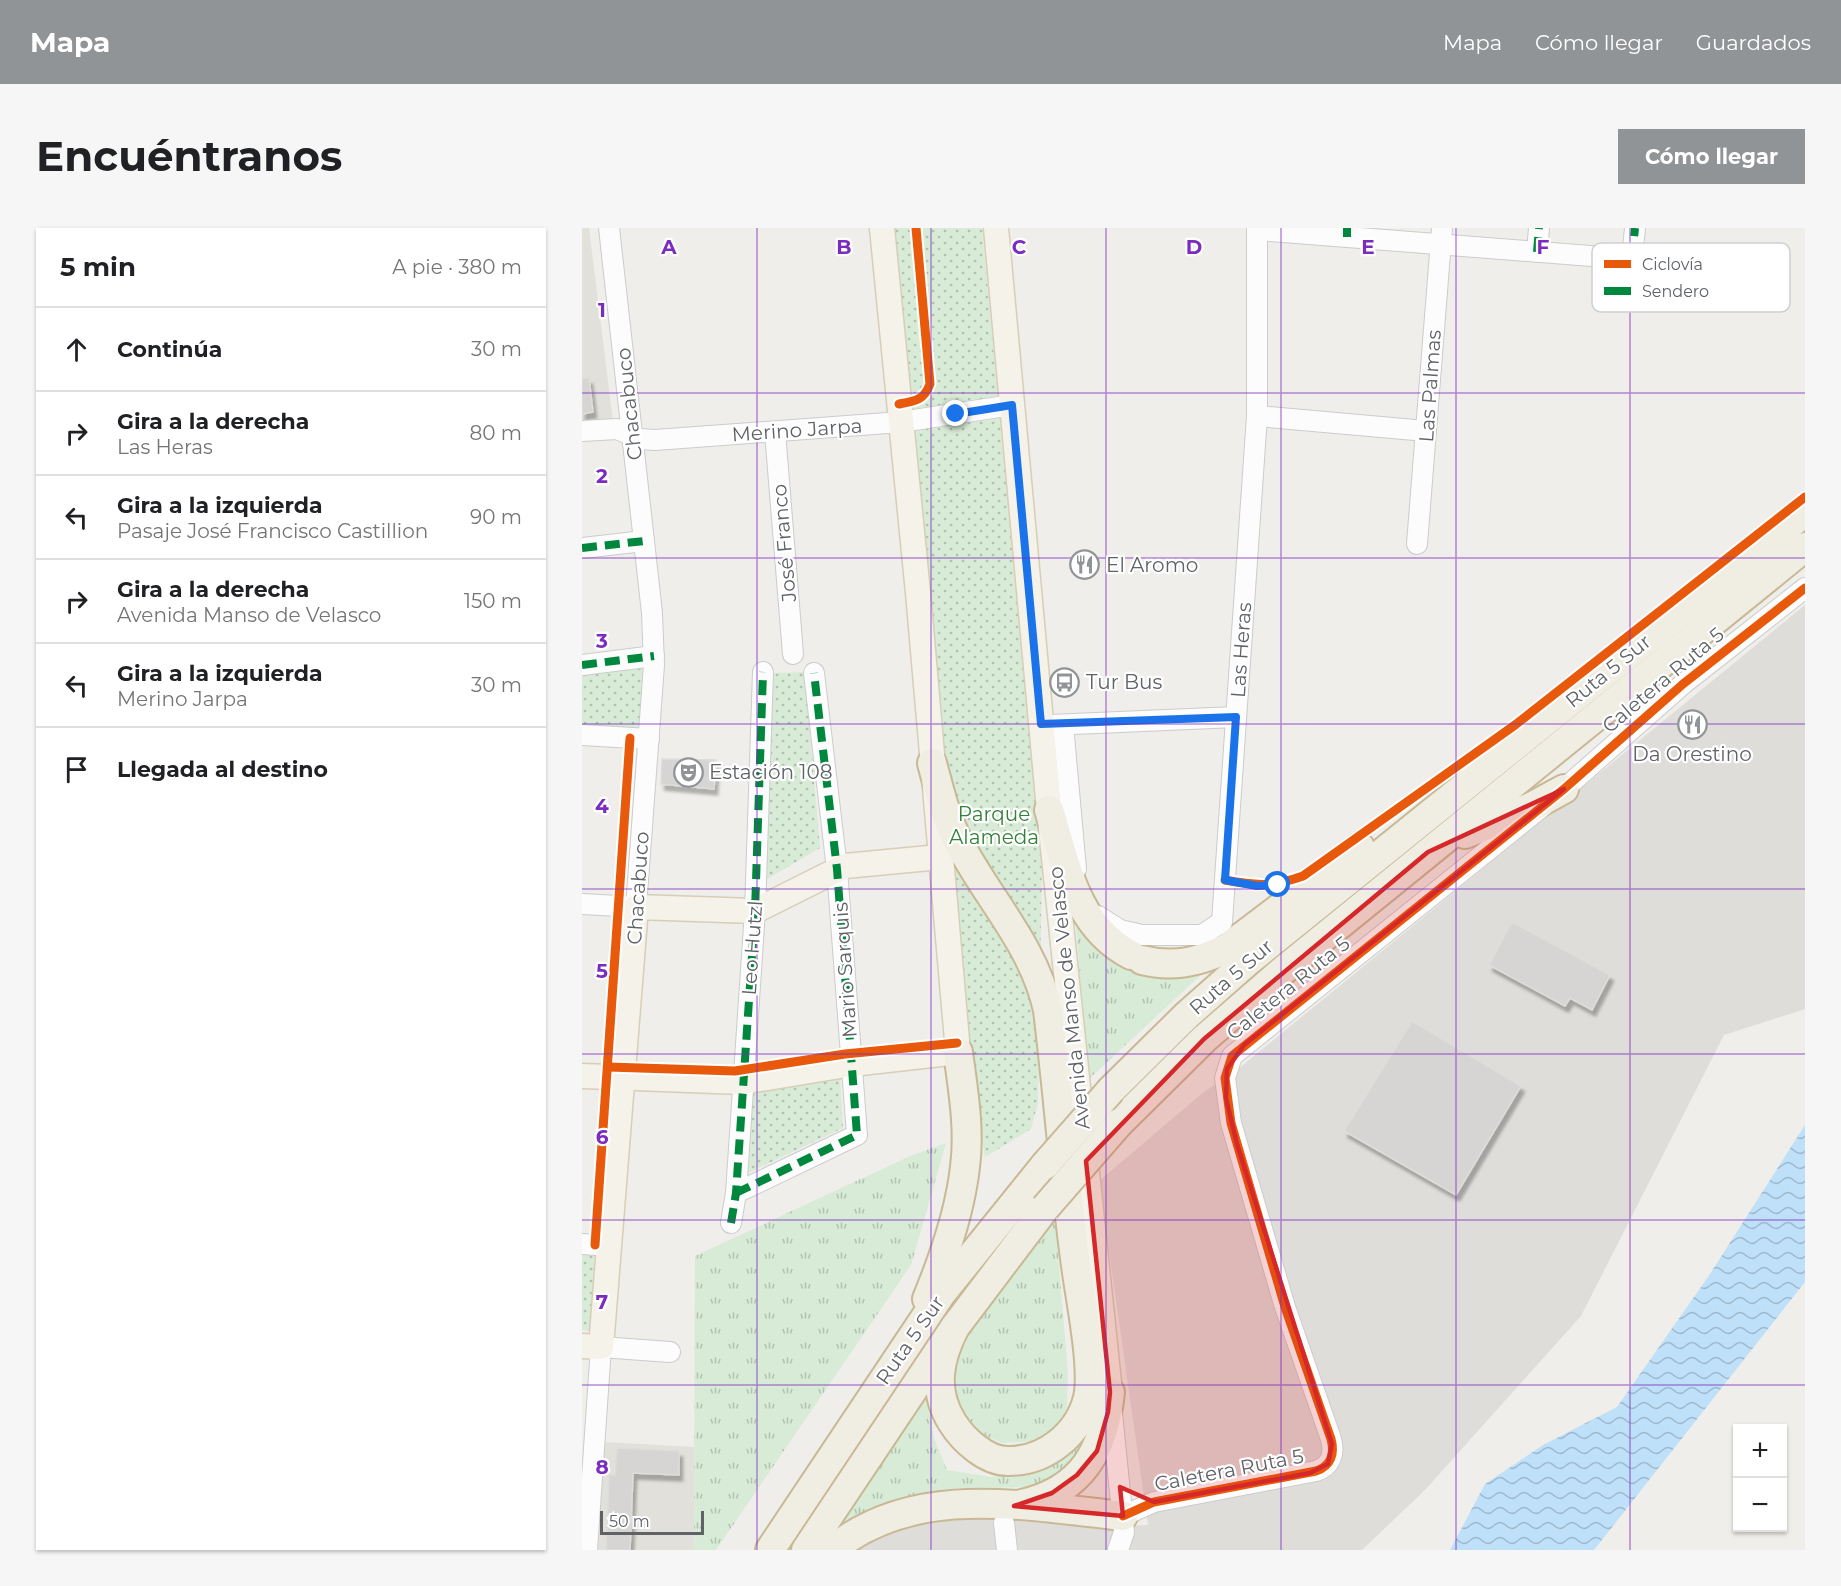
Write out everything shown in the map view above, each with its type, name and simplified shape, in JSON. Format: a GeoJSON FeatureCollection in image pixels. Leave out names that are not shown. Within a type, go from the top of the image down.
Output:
{"type":"FeatureCollection","features":[{"type":"Feature","properties":{"kind":"highway","name":"Ruta 5 Sur"},"geometry":{"type":"LineString","coordinates":[[770,1550],[908,1341],[988,1232],[1111,1090],[1180,1022],[1248,961],[1805,512]]}},
{"type":"Feature","properties":{"kind":"highway","name":"Ruta 5 Sur"},"geometry":{"type":"LineString","coordinates":[[806,1550],[955,1327],[1045,1208],[1154,1087],[1239,1008],[1805,547]]}},
{"type":"Feature","properties":{"kind":"highway"},"geometry":{"type":"LineString","coordinates":[[932,763],[949,821],[953,856],[1020,940],[1040,982],[1048,1010],[1070,1223],[1090,1374],[1084,1410],[1063,1440],[1042,1454],[1005,1462],[983,1453],[965,1439],[945,1409],[940,1385],[944,1349],[955,1327]]}},
{"type":"Feature","properties":{"kind":"highway"},"geometry":{"type":"LineString","coordinates":[[1049,810],[1080,904],[1102,936],[1137,957],[1166,964],[1184,963],[1202,959],[1227,948],[1347,856],[1489,766]]}},
{"type":"Feature","properties":{"kind":"highway"},"geometry":{"type":"LineString","coordinates":[[1428,852],[1531,807],[1564,789]]}},
{"type":"Feature","properties":{"kind":"highway"},"geometry":{"type":"LineString","coordinates":[[908,1341],[928,1296],[945,1246],[965,1167],[966,1130],[958,1052]]}},
{"type":"Feature","properties":{"kind":"highway"},"geometry":{"type":"LineString","coordinates":[[1009,1515],[1062,1488],[1086,1466],[1101,1440],[1110,1392]]}},
{"type":"Feature","properties":{"kind":"highway"},"geometry":{"type":"LineString","coordinates":[[832,1550],[876,1522],[915,1509],[975,1503],[1009,1515],[1123,1516]]}},
{"type":"Feature","properties":{"kind":"main road"},"geometry":{"type":"LineString","coordinates":[[882,228],[932,763]]}},
{"type":"Feature","properties":{"kind":"main road","name":"Avenida Manso de Velasco"},"geometry":{"type":"LineString","coordinates":[[996,228],[1012,405],[1052,725],[1049,810],[1110,1392]]}},
{"type":"Feature","properties":{"kind":"main road"},"geometry":{"type":"LineString","coordinates":[[582,1076],[623,1080],[742,1082],[852,1064],[958,1052],[953,856],[837,869],[756,910],[636,907]]}},
{"type":"Feature","properties":{"kind":"main road","name":"Chacabuco"},"geometry":{"type":"LineString","coordinates":[[592,1347],[609,1246],[636,907]]}},
{"type":"Feature","properties":{"kind":"street","name":"Chacabuco"},"geometry":{"type":"LineString","coordinates":[[609,228],[652,614],[654,656],[636,907]]}},
{"type":"Feature","properties":{"kind":"street"},"geometry":{"type":"LineString","coordinates":[[1537,252],[1539,228]]}},
{"type":"Feature","properties":{"kind":"street"},"geometry":{"type":"LineString","coordinates":[[1634,243],[1635,228]]}},
{"type":"Feature","properties":{"kind":"street"},"geometry":{"type":"LineString","coordinates":[[1257,229],[1441,236],[1537,252],[1592,256]]}},
{"type":"Feature","properties":{"kind":"street","name":"Las Heras"},"geometry":{"type":"LineString","coordinates":[[1052,725],[1077,879],[1093,910],[1120,930],[1142,935],[1202,935],[1222,922],[1257,416],[1257,229]]}},
{"type":"Feature","properties":{"kind":"street","name":"Las Palmas"},"geometry":{"type":"LineString","coordinates":[[1418,544],[1441,236]]}},
{"type":"Feature","properties":{"kind":"street","name":"Merino Jarpa"},"geometry":{"type":"LineString","coordinates":[[582,431],[609,428],[632,436],[655,440],[901,422],[1012,405]]}},
{"type":"Feature","properties":{"kind":"street"},"geometry":{"type":"LineString","coordinates":[[1257,416],[1426,431]]}},
{"type":"Feature","properties":{"kind":"street","name":"José Franco"},"geometry":{"type":"LineString","coordinates":[[775,432],[793,654]]}},
{"type":"Feature","properties":{"kind":"street"},"geometry":{"type":"LineString","coordinates":[[582,548],[644,541]]}},
{"type":"Feature","properties":{"kind":"street","name":"Caletera Ruta 5"},"geometry":{"type":"LineString","coordinates":[[1123,1516],[1154,1502],[1310,1473],[1325,1467],[1333,1453],[1331,1439],[1279,1288],[1231,1124],[1225,1078],[1232,1056],[1564,789],[1676,690],[1805,588]]}},
{"type":"Feature","properties":{"kind":"street"},"geometry":{"type":"LineString","coordinates":[[582,665],[654,656]]}},
{"type":"Feature","properties":{"kind":"street","name":"Leo Hutzl"},"geometry":{"type":"LineString","coordinates":[[730,1223],[735,1193],[756,910],[763,672]]}},
{"type":"Feature","properties":{"kind":"street","name":"Mario Sarquis"},"geometry":{"type":"LineString","coordinates":[[735,1193],[857,1135],[837,869],[813,673]]}},
{"type":"Feature","properties":{"kind":"street"},"geometry":{"type":"LineString","coordinates":[[1052,725],[1236,717]]}},
{"type":"Feature","properties":{"kind":"street"},"geometry":{"type":"LineString","coordinates":[[582,735],[649,739]]}},
{"type":"Feature","properties":{"kind":"street"},"geometry":{"type":"LineString","coordinates":[[582,904],[636,907]]}},
{"type":"Feature","properties":{"kind":"street"},"geometry":{"type":"LineString","coordinates":[[582,1244],[609,1246]]}},
{"type":"Feature","properties":{"kind":"street","name":"Chacabuco"},"geometry":{"type":"LineString","coordinates":[[586,1550],[592,1347]]}},
{"type":"Feature","properties":{"kind":"street"},"geometry":{"type":"LineString","coordinates":[[592,1347],[670,1352]]}},
{"type":"Feature","properties":{"kind":"street","name":"Avenida Manso de Velasco"},"geometry":{"type":"LineString","coordinates":[[1110,1392],[1124,1532],[1118,1550]]}},
{"type":"Feature","properties":{"kind":"street"},"geometry":{"type":"LineString","coordinates":[[1120,1483],[1134,1494],[1154,1502]]}},
{"type":"Feature","properties":{"kind":"street"},"geometry":{"type":"LineString","coordinates":[[1007,1550],[1009,1515]]}},
{"type":"Feature","properties":{"kind":"highlighted area"},"geometry":{"type":"Polygon","coordinates":[[[1564,789],[1244,1045],[1227,1069],[1226,1098],[1237,1144],[1332,1444],[1328,1464],[1310,1473],[1154,1502],[1120,1487],[1123,1516],[1014,1506],[1052,1493],[1077,1475],[1097,1451],[1108,1412],[1110,1392],[1086,1161],[1204,1039],[1428,852],[1564,789]]]}},
{"type":"Feature","properties":{"kind":"shaded area"},"geometry":{"type":"Polygon","coordinates":[[[582,228],[589,228],[613,422],[582,426],[582,228]]]}},
{"type":"Feature","properties":{"kind":"shaded area"},"geometry":{"type":"Polygon","coordinates":[[[1805,605],[1805,1009],[1724,1035],[1581,1316],[1425,1490],[1362,1550],[851,1550],[885,1531],[957,1514],[1110,1526],[1148,1525],[1099,1181],[1205,1091],[1238,1069],[1805,605]]]}},
{"type":"Feature","properties":{"kind":"shaded area"},"geometry":{"type":"Polygon","coordinates":[[[603,1442],[694,1447],[694,1550],[597,1550],[603,1442]]]}},
{"type":"Feature","properties":{"kind":"green space","name":"Parque Alameda"},"geometry":{"type":"Polygon","coordinates":[[[894,228],[982,228],[1042,861],[1038,1103],[1031,1129],[985,1157],[978,1124],[894,228]]]}},
{"type":"Feature","properties":{"kind":"green space"},"geometry":{"type":"Polygon","coordinates":[[[641,665],[646,668],[639,726],[631,728],[582,725],[582,670],[641,665]]]}},
{"type":"Feature","properties":{"kind":"green space"},"geometry":{"type":"Polygon","coordinates":[[[805,672],[820,848],[762,882],[772,673],[805,672]]]}},
{"type":"Feature","properties":{"kind":"green space"},"geometry":{"type":"Polygon","coordinates":[[[1076,927],[1106,955],[1204,972],[1088,1080],[1076,927]]]}},
{"type":"Feature","properties":{"kind":"green space"},"geometry":{"type":"Polygon","coordinates":[[[840,1076],[843,1128],[744,1175],[748,1089],[840,1076]]]}},
{"type":"Feature","properties":{"kind":"green space"},"geometry":{"type":"Polygon","coordinates":[[[946,1143],[911,1265],[716,1550],[694,1550],[695,1256],[908,1157],[946,1143]]]}},
{"type":"Feature","properties":{"kind":"green space"},"geometry":{"type":"Polygon","coordinates":[[[1055,1217],[1068,1374],[1067,1407],[1056,1430],[1036,1441],[1002,1443],[981,1434],[964,1419],[951,1388],[956,1355],[1032,1241],[1055,1217]]]}},
{"type":"Feature","properties":{"kind":"green space"},"geometry":{"type":"Polygon","coordinates":[[[582,1250],[595,1251],[590,1331],[582,1330],[582,1250]]]}},
{"type":"Feature","properties":{"kind":"green space"},"geometry":{"type":"Polygon","coordinates":[[[926,1396],[934,1438],[947,1470],[991,1477],[1030,1475],[1087,1442],[1073,1474],[1034,1487],[956,1488],[919,1494],[881,1506],[829,1535],[926,1396]]]}},
{"type":"Feature","properties":{"kind":"water"},"geometry":{"type":"Polygon","coordinates":[[[1805,1125],[1805,1282],[1594,1550],[1450,1550],[1485,1484],[1543,1445],[1617,1407],[1710,1274],[1805,1125]]]}},
{"type":"Feature","properties":{"kind":"building"},"geometry":{"type":"Polygon","coordinates":[[[589,378],[593,412],[582,414],[582,379],[589,378]]]}},
{"type":"Feature","properties":{"kind":"building","name":"Estación 108"},"geometry":{"type":"Polygon","coordinates":[[[662,759],[716,760],[714,789],[661,784],[662,759]]]}},
{"type":"Feature","properties":{"kind":"building"},"geometry":{"type":"Polygon","coordinates":[[[1512,922],[1610,975],[1592,1010],[1570,998],[1565,1006],[1489,965],[1512,922]]]}},
{"type":"Feature","properties":{"kind":"building"},"geometry":{"type":"Polygon","coordinates":[[[1412,1021],[1521,1086],[1456,1195],[1344,1131],[1412,1021]]]}},
{"type":"Feature","properties":{"kind":"building"},"geometry":{"type":"Polygon","coordinates":[[[617,1448],[679,1451],[679,1475],[633,1473],[630,1550],[606,1550],[609,1475],[615,1475],[617,1448]]]}},
{"type":"Feature","properties":{"kind":"marked path"},"geometry":{"type":"LineString","coordinates":[[1347,228],[1347,237]]}},
{"type":"Feature","properties":{"kind":"marked path"},"geometry":{"type":"LineString","coordinates":[[1537,252],[1539,228]]}},
{"type":"Feature","properties":{"kind":"marked path"},"geometry":{"type":"LineString","coordinates":[[1634,243],[1635,228]]}},
{"type":"Feature","properties":{"kind":"marked path"},"geometry":{"type":"LineString","coordinates":[[582,548],[644,541]]}},
{"type":"Feature","properties":{"kind":"marked path"},"geometry":{"type":"LineString","coordinates":[[582,665],[654,656]]}},
{"type":"Feature","properties":{"kind":"marked path"},"geometry":{"type":"LineString","coordinates":[[731,1223],[736,1193],[755,911],[763,672]]}},
{"type":"Feature","properties":{"kind":"marked path"},"geometry":{"type":"LineString","coordinates":[[736,1193],[857,1135],[837,869],[814,673]]}},
{"type":"Feature","properties":{"kind":"cycle path"},"geometry":{"type":"LineString","coordinates":[[899,404],[919,399],[930,384],[916,228]]}},
{"type":"Feature","properties":{"kind":"cycle path"},"geometry":{"type":"LineString","coordinates":[[1225,880],[1264,884],[1303,876],[1515,725],[1805,497]]}},
{"type":"Feature","properties":{"kind":"cycle path"},"geometry":{"type":"LineString","coordinates":[[1123,1516],[1154,1502],[1316,1471],[1331,1459],[1331,1439],[1285,1307],[1231,1123],[1225,1078],[1232,1056],[1564,789],[1683,684],[1805,588]]}},
{"type":"Feature","properties":{"kind":"cycle path"},"geometry":{"type":"LineString","coordinates":[[595,1245],[630,738]]}},
{"type":"Feature","properties":{"kind":"cycle path"},"geometry":{"type":"LineString","coordinates":[[608,1067],[735,1071],[845,1054],[957,1043]]}},
{"type":"Feature","properties":{"kind":"place","name":"El Aromo"},"geometry":{"type":"Point","coordinates":[1085,565]}},
{"type":"Feature","properties":{"kind":"place","name":"Tur Bus"},"geometry":{"type":"Point","coordinates":[1065,682]}},
{"type":"Feature","properties":{"kind":"place","name":"Da Orestino"},"geometry":{"type":"Point","coordinates":[1692,724]}},
{"type":"Feature","properties":{"kind":"place","name":"Estación 108"},"geometry":{"type":"Point","coordinates":[688,772]}},
{"type":"Feature","properties":{"kind":"route"},"geometry":{"type":"LineString","coordinates":[[956,414],[1012,405],[1041,724],[1236,717],[1225,880],[1257,886],[1278,885]]}}]}
